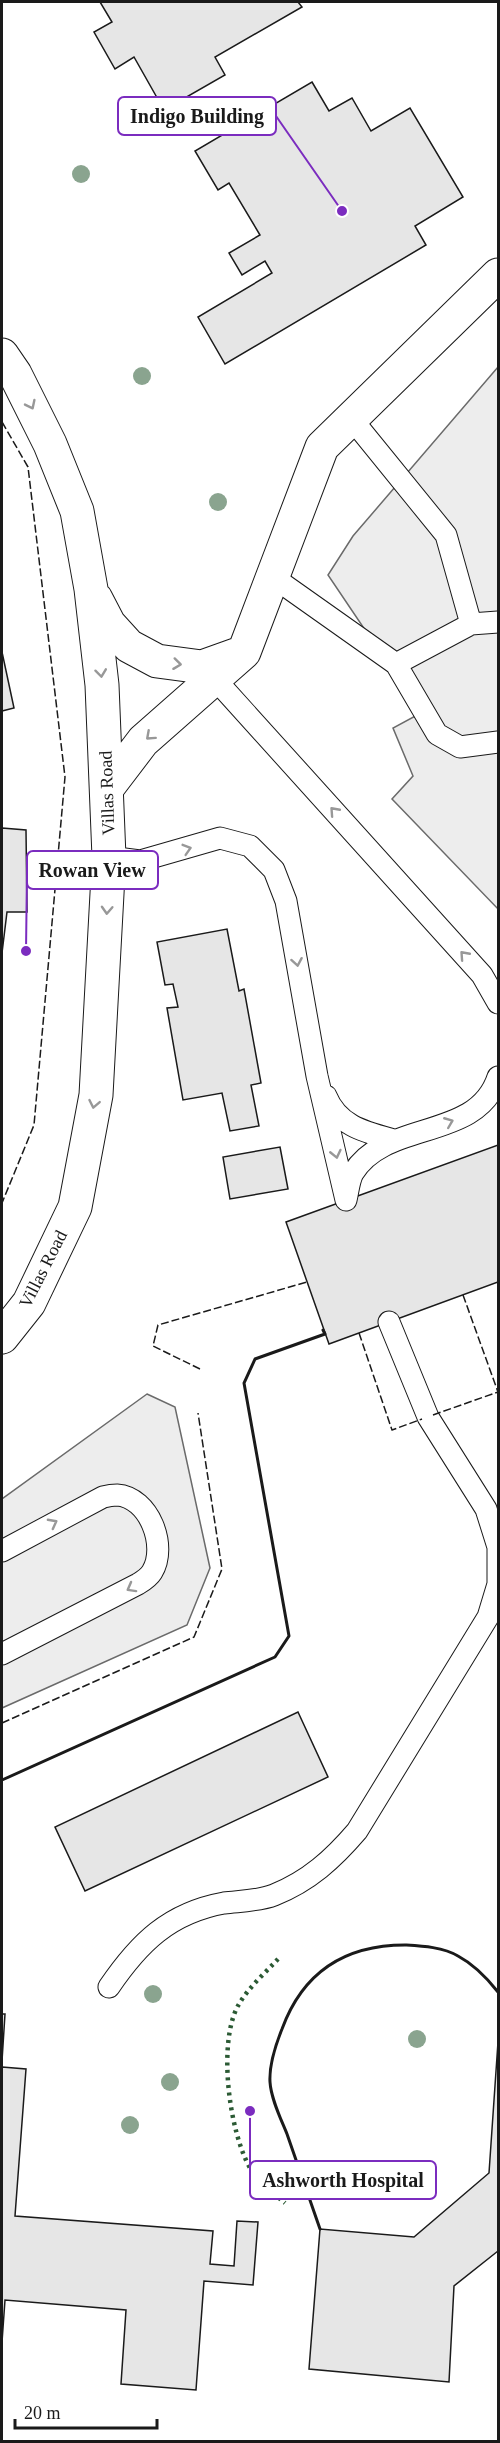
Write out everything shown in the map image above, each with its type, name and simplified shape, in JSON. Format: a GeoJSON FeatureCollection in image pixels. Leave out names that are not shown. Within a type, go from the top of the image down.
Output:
{"type":"FeatureCollection","features":[{"type":"Feature","properties":{"kind":"street"},"geometry":{"type":"LineString","coordinates":[[108,787],[143,741],[244,652],[322,447],[498,275]]}},
{"type":"Feature","properties":{"kind":"street","name":"Villas Road"},"geometry":{"type":"LineString","coordinates":[[2,355],[15,374],[50,444],[77,511],[91,589],[102,685],[108,787],[109,857],[96,1095],[75,1207],[29,1304],[2,1336]]}},
{"type":"Feature","properties":{"kind":"street"},"geometry":{"type":"LineString","coordinates":[[91,589],[109,624],[129,646],[157,661],[202,667],[244,652]]}},
{"type":"Feature","properties":{"kind":"lane"},"geometry":{"type":"LineString","coordinates":[[351,418],[446,535],[471,624]]}},
{"type":"Feature","properties":{"kind":"lane"},"geometry":{"type":"LineString","coordinates":[[273,577],[396,664],[437,734],[460,747],[498,742]]}},
{"type":"Feature","properties":{"kind":"lane"},"geometry":{"type":"LineString","coordinates":[[396,664],[471,624],[498,622]]}},
{"type":"Feature","properties":{"kind":"lane"},"geometry":{"type":"LineString","coordinates":[[214,678],[482,975],[498,1003]]}},
{"type":"Feature","properties":{"kind":"lane"},"geometry":{"type":"LineString","coordinates":[[109,857],[140,861],[220,838],[250,846],[274,870],[286,902],[317,1076],[346,1200],[352,1174],[368,1154],[393,1140],[428,1131],[469,1115],[495,1089],[498,1077]]}},
{"type":"Feature","properties":{"kind":"lane"},"geometry":{"type":"LineString","coordinates":[[317,1076],[331,1108],[355,1129],[393,1140]]}},
{"type":"Feature","properties":{"kind":"lane"},"geometry":{"type":"LineString","coordinates":[[109,1987],[128,1959],[158,1929],[188,1914],[221,1904],[271,1897],[298,1885],[330,1861],[357,1831],[493,1610],[498,1584],[498,1547],[486,1509],[428,1417],[389,1322]]}},
{"type":"Feature","properties":{"kind":"lane"},"geometry":{"type":"LineString","coordinates":[[463,1471],[498,1506]]}},
{"type":"Feature","properties":{"kind":"lane"},"geometry":{"type":"LineString","coordinates":[[2,1551],[103,1497],[118,1495],[132,1500],[143,1509],[153,1525],[159,1542],[158,1561],[151,1574],[138,1584],[2,1654]]}},
{"type":"Feature","properties":{"kind":"shaded area"},"geometry":{"type":"Polygon","coordinates":[[[498,367],[498,909],[392,799],[413,776],[393,728],[421,713],[328,575],[353,536],[498,367]]]}},
{"type":"Feature","properties":{"kind":"shaded area"},"geometry":{"type":"Polygon","coordinates":[[[147,1394],[175,1407],[210,1568],[187,1625],[2,1708],[2,1499],[147,1394]]]}},
{"type":"Feature","properties":{"kind":"building"},"geometry":{"type":"Polygon","coordinates":[[[100,2],[298,2],[302,7],[215,57],[225,75],[164,110],[134,57],[115,69],[94,32],[112,22],[100,2]]]}},
{"type":"Feature","properties":{"kind":"building"},"geometry":{"type":"Polygon","coordinates":[[[312,82],[329,111],[352,98],[371,131],[410,108],[463,197],[415,226],[426,245],[225,364],[198,317],[272,273],[265,261],[242,275],[229,253],[260,235],[229,183],[218,190],[195,151],[312,82]]]}},
{"type":"Feature","properties":{"kind":"building"},"geometry":{"type":"Polygon","coordinates":[[[2,652],[14,708],[2,711],[2,652]]]}},
{"type":"Feature","properties":{"kind":"building"},"geometry":{"type":"Polygon","coordinates":[[[2,828],[26,830],[27,912],[7,912],[2,953],[2,828]]]}},
{"type":"Feature","properties":{"kind":"building"},"geometry":{"type":"Polygon","coordinates":[[[227,929],[239,991],[244,989],[261,1083],[251,1085],[259,1126],[230,1131],[222,1093],[183,1100],[167,1008],[178,1007],[173,984],[165,985],[157,942],[227,929]]]}},
{"type":"Feature","properties":{"kind":"building"},"geometry":{"type":"Polygon","coordinates":[[[498,1145],[498,1282],[329,1344],[286,1222],[498,1145]]]}},
{"type":"Feature","properties":{"kind":"building"},"geometry":{"type":"Polygon","coordinates":[[[280,1147],[288,1189],[230,1199],[223,1157],[280,1147]]]}},
{"type":"Feature","properties":{"kind":"building"},"geometry":{"type":"Polygon","coordinates":[[[298,1712],[328,1777],[85,1891],[55,1827],[298,1712]]]}},
{"type":"Feature","properties":{"kind":"building"},"geometry":{"type":"Polygon","coordinates":[[[2,2014],[5,2014],[2,2061],[2,2014]]]}},
{"type":"Feature","properties":{"kind":"building"},"geometry":{"type":"Polygon","coordinates":[[[498,2042],[498,2251],[454,2286],[449,2382],[309,2369],[320,2229],[414,2237],[489,2173],[498,2042]]]}},
{"type":"Feature","properties":{"kind":"building"},"geometry":{"type":"Polygon","coordinates":[[[2,2067],[26,2069],[15,2216],[213,2231],[210,2264],[234,2266],[237,2221],[258,2222],[253,2285],[204,2281],[196,2390],[121,2384],[126,2310],[5,2300],[2,2342],[2,2067]]]}},
{"type":"Feature","properties":{"kind":"hedge"},"geometry":{"type":"LineString","coordinates":[[278,1959],[252,1986],[239,2004],[232,2020],[227,2062],[231,2110],[243,2152],[257,2178],[285,2203]]}},
{"type":"Feature","properties":{"kind":"fence"},"geometry":{"type":"LineString","coordinates":[[2,422],[28,467],[65,777],[34,1125],[2,1203]]}},
{"type":"Feature","properties":{"kind":"fence"},"geometry":{"type":"LineString","coordinates":[[200,1369],[153,1346],[158,1325],[307,1282]]}},
{"type":"Feature","properties":{"kind":"fence"},"geometry":{"type":"LineString","coordinates":[[463,1295],[498,1392]]}},
{"type":"Feature","properties":{"kind":"fence"},"geometry":{"type":"LineString","coordinates":[[359,1333],[392,1430],[422,1419]]}},
{"type":"Feature","properties":{"kind":"fence"},"geometry":{"type":"LineString","coordinates":[[433,1415],[498,1392]]}},
{"type":"Feature","properties":{"kind":"fence"},"geometry":{"type":"LineString","coordinates":[[2,1723],[194,1637],[222,1569],[198,1413]]}},
{"type":"Feature","properties":{"kind":"wall"},"geometry":{"type":"LineString","coordinates":[[2,1780],[275,1657],[289,1636],[244,1383],[255,1359],[325,1334],[323,1330]]}},
{"type":"Feature","properties":{"kind":"wall"},"geometry":{"type":"LineString","coordinates":[[320,2229],[274,2102],[270,2082],[277,2041],[291,2009],[302,1992],[314,1977],[345,1957],[363,1950],[405,1945],[452,1953],[475,1968],[498,1992]]}},
{"type":"Feature","properties":{"kind":"place","name":"Indigo Building"},"geometry":{"type":"Point","coordinates":[342,211]}},
{"type":"Feature","properties":{"kind":"place","name":"Rowan View"},"geometry":{"type":"Point","coordinates":[26,951]}},
{"type":"Feature","properties":{"kind":"place","name":"Ashworth Hospital"},"geometry":{"type":"Point","coordinates":[250,2111]}}]}
